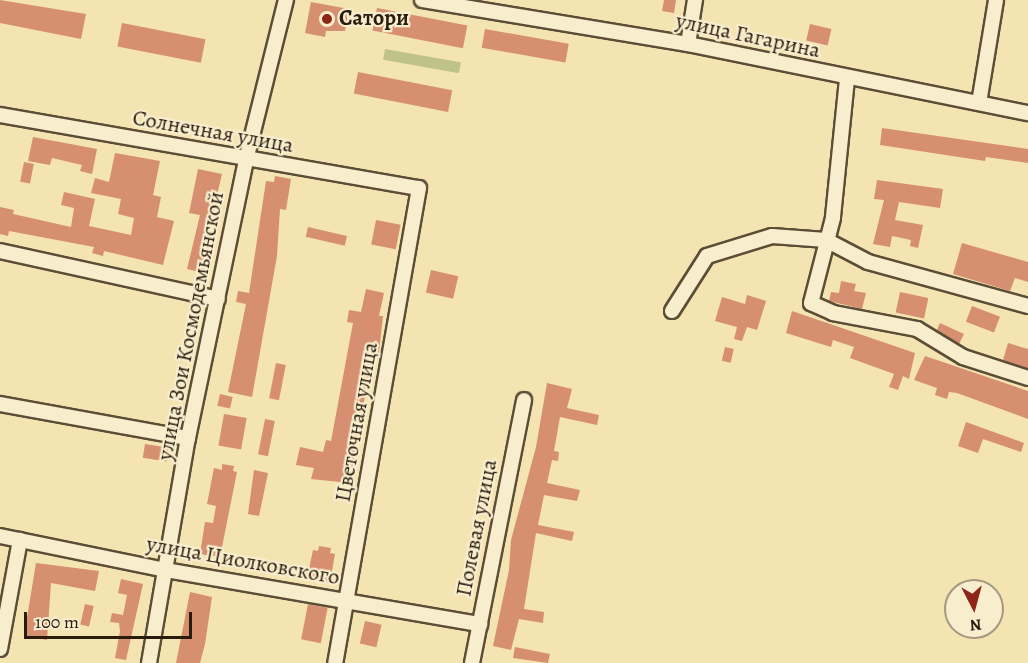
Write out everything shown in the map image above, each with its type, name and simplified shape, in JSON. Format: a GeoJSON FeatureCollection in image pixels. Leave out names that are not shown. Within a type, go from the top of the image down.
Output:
{"type":"FeatureCollection","features":[{"type":"Feature","properties":{"kind":"street","name":"улица Зои Космодемьянской"},"geometry":{"type":"LineString","coordinates":[[150,663],[188,438],[246,160],[286,0]]}},
{"type":"Feature","properties":{"kind":"street","name":"улица Гагарина"},"geometry":{"type":"LineString","coordinates":[[422,0],[688,44],[847,79],[1028,112]]}},
{"type":"Feature","properties":{"kind":"street"},"geometry":{"type":"LineString","coordinates":[[688,44],[695,0]]}},
{"type":"Feature","properties":{"kind":"street"},"geometry":{"type":"LineString","coordinates":[[979,103],[996,0]]}},
{"type":"Feature","properties":{"kind":"street"},"geometry":{"type":"LineString","coordinates":[[847,79],[833,218],[811,303],[833,313],[917,329],[963,357],[1028,378]]}},
{"type":"Feature","properties":{"kind":"street","name":"Солнечная улица"},"geometry":{"type":"LineString","coordinates":[[0,115],[246,160],[419,188]]}},
{"type":"Feature","properties":{"kind":"street","name":"Цветочная улица"},"geometry":{"type":"LineString","coordinates":[[334,663],[347,601],[419,188]]}},
{"type":"Feature","properties":{"kind":"street"},"geometry":{"type":"LineString","coordinates":[[672,311],[707,256],[772,236],[826,240],[868,262],[1028,306]]}},
{"type":"Feature","properties":{"kind":"street"},"geometry":{"type":"LineString","coordinates":[[0,251],[218,299]]}},
{"type":"Feature","properties":{"kind":"street","name":"Полевая улица"},"geometry":{"type":"LineString","coordinates":[[472,663],[524,400]]}},
{"type":"Feature","properties":{"kind":"street"},"geometry":{"type":"LineString","coordinates":[[0,404],[188,438]]}},
{"type":"Feature","properties":{"kind":"street","name":"улица Циолковского"},"geometry":{"type":"LineString","coordinates":[[0,536],[166,570],[480,624]]}},
{"type":"Feature","properties":{"kind":"street"},"geometry":{"type":"LineString","coordinates":[[0,649],[20,540]]}},
{"type":"Feature","properties":{"kind":"green space"},"geometry":{"type":"Polygon","coordinates":[[[385,49],[461,62],[459,73],[383,60],[385,49]]]}},
{"type":"Feature","properties":{"kind":"building"},"geometry":{"type":"Polygon","coordinates":[[[0,0],[86,14],[81,39],[0,23],[0,0]]]}},
{"type":"Feature","properties":{"kind":"building"},"geometry":{"type":"Polygon","coordinates":[[[664,0],[676,0],[674,13],[662,11],[664,0]]]}},
{"type":"Feature","properties":{"kind":"building","name":"Сатори"},"geometry":{"type":"Polygon","coordinates":[[[311,2],[349,9],[345,31],[326,31],[325,37],[305,33],[311,2]]]}},
{"type":"Feature","properties":{"kind":"building"},"geometry":{"type":"Polygon","coordinates":[[[377,8],[467,26],[463,48],[373,31],[377,8]]]}},
{"type":"Feature","properties":{"kind":"building"},"geometry":{"type":"Polygon","coordinates":[[[122,23],[205,39],[201,63],[117,47],[122,23]]]}},
{"type":"Feature","properties":{"kind":"building"},"geometry":{"type":"Polygon","coordinates":[[[810,24],[831,29],[828,46],[806,41],[810,24]]]}},
{"type":"Feature","properties":{"kind":"building"},"geometry":{"type":"Polygon","coordinates":[[[485,29],[569,44],[565,62],[482,48],[485,29]]]}},
{"type":"Feature","properties":{"kind":"building"},"geometry":{"type":"Polygon","coordinates":[[[358,72],[452,90],[448,112],[354,94],[358,72]]]}},
{"type":"Feature","properties":{"kind":"building"},"geometry":{"type":"Polygon","coordinates":[[[882,128],[1028,149],[1028,163],[986,157],[985,161],[880,145],[882,128]]]}},
{"type":"Feature","properties":{"kind":"building"},"geometry":{"type":"Polygon","coordinates":[[[33,137],[97,149],[92,174],[80,171],[82,165],[52,158],[50,165],[28,161],[33,137]]]}},
{"type":"Feature","properties":{"kind":"building"},"geometry":{"type":"Polygon","coordinates":[[[115,153],[160,161],[153,195],[161,197],[157,217],[174,221],[163,265],[104,251],[103,256],[92,253],[94,247],[9,231],[8,236],[0,234],[0,207],[14,210],[13,214],[71,227],[74,208],[61,205],[64,192],[95,199],[89,226],[131,235],[134,218],[118,214],[121,199],[91,193],[95,178],[109,182],[115,153]]]}},
{"type":"Feature","properties":{"kind":"building"},"geometry":{"type":"Polygon","coordinates":[[[24,162],[34,164],[30,184],[20,182],[24,162]]]}},
{"type":"Feature","properties":{"kind":"building"},"geometry":{"type":"Polygon","coordinates":[[[198,169],[222,174],[217,195],[221,196],[220,204],[215,203],[204,273],[187,269],[200,215],[189,213],[198,169]]]}},
{"type":"Feature","properties":{"kind":"building"},"geometry":{"type":"Polygon","coordinates":[[[275,176],[291,179],[286,210],[280,209],[277,256],[252,397],[228,392],[246,304],[236,302],[238,291],[249,293],[266,181],[274,182],[275,176]]]}},
{"type":"Feature","properties":{"kind":"building"},"geometry":{"type":"Polygon","coordinates":[[[877,180],[943,189],[940,208],[899,202],[895,220],[923,225],[918,248],[910,246],[911,240],[892,236],[890,247],[873,244],[884,200],[874,199],[877,180]]]}},
{"type":"Feature","properties":{"kind":"building"},"geometry":{"type":"Polygon","coordinates":[[[376,220],[401,225],[396,249],[371,245],[376,220]]]}},
{"type":"Feature","properties":{"kind":"building"},"geometry":{"type":"Polygon","coordinates":[[[308,227],[347,236],[345,246],[306,237],[308,227]]]}},
{"type":"Feature","properties":{"kind":"building"},"geometry":{"type":"Polygon","coordinates":[[[962,243],[1028,262],[1028,282],[1015,278],[1010,291],[953,274],[962,243]]]}},
{"type":"Feature","properties":{"kind":"building"},"geometry":{"type":"Polygon","coordinates":[[[431,270],[458,276],[453,299],[426,292],[431,270]]]}},
{"type":"Feature","properties":{"kind":"building"},"geometry":{"type":"Polygon","coordinates":[[[841,281],[856,284],[854,291],[866,293],[862,309],[829,301],[831,292],[839,293],[841,281]]]}},
{"type":"Feature","properties":{"kind":"building"},"geometry":{"type":"Polygon","coordinates":[[[366,289],[384,293],[379,316],[383,316],[379,353],[375,352],[354,446],[359,447],[349,483],[311,479],[314,468],[296,465],[300,447],[323,452],[326,440],[331,441],[353,323],[347,322],[349,310],[361,312],[366,289]]]}},
{"type":"Feature","properties":{"kind":"building"},"geometry":{"type":"Polygon","coordinates":[[[900,292],[928,298],[924,319],[896,313],[900,292]]]}},
{"type":"Feature","properties":{"kind":"building"},"geometry":{"type":"Polygon","coordinates":[[[747,295],[766,301],[757,330],[747,327],[742,341],[734,339],[737,327],[715,321],[722,297],[745,304],[747,295]]]}},
{"type":"Feature","properties":{"kind":"building"},"geometry":{"type":"Polygon","coordinates":[[[972,306],[1000,317],[994,333],[966,322],[972,306]]]}},
{"type":"Feature","properties":{"kind":"building"},"geometry":{"type":"Polygon","coordinates":[[[792,311],[915,353],[909,379],[903,376],[898,390],[889,387],[894,374],[850,358],[854,347],[833,340],[831,347],[786,333],[792,311]]]}},
{"type":"Feature","properties":{"kind":"building"},"geometry":{"type":"Polygon","coordinates":[[[940,323],[964,334],[959,344],[937,330],[940,323]]]}},
{"type":"Feature","properties":{"kind":"building"},"geometry":{"type":"Polygon","coordinates":[[[1008,343],[1028,349],[1028,369],[1003,360],[1008,343]]]}},
{"type":"Feature","properties":{"kind":"building"},"geometry":{"type":"Polygon","coordinates":[[[725,347],[734,349],[731,363],[722,361],[725,347]]]}},
{"type":"Feature","properties":{"kind":"building"},"geometry":{"type":"Polygon","coordinates":[[[925,356],[1028,391],[1028,419],[957,393],[949,392],[947,399],[935,395],[937,388],[914,380],[925,356]]]}},
{"type":"Feature","properties":{"kind":"building"},"geometry":{"type":"Polygon","coordinates":[[[276,363],[286,365],[279,400],[269,398],[276,363]]]}},
{"type":"Feature","properties":{"kind":"building"},"geometry":{"type":"Polygon","coordinates":[[[547,383],[572,389],[567,408],[599,415],[597,425],[560,417],[554,451],[559,452],[558,461],[552,460],[547,483],[580,490],[577,501],[544,495],[538,525],[574,532],[572,541],[536,533],[524,609],[544,612],[543,623],[519,619],[511,650],[493,646],[509,570],[511,540],[536,447],[547,383]]]}},
{"type":"Feature","properties":{"kind":"building"},"geometry":{"type":"Polygon","coordinates":[[[220,394],[233,397],[230,409],[217,406],[220,394]]]}},
{"type":"Feature","properties":{"kind":"building"},"geometry":{"type":"Polygon","coordinates":[[[224,414],[247,418],[241,450],[218,446],[224,414]]]}},
{"type":"Feature","properties":{"kind":"building"},"geometry":{"type":"Polygon","coordinates":[[[265,419],[275,421],[268,456],[258,454],[265,419]]]}},
{"type":"Feature","properties":{"kind":"building"},"geometry":{"type":"Polygon","coordinates":[[[966,422],[1024,443],[1021,452],[983,439],[978,453],[958,446],[966,422]]]}},
{"type":"Feature","properties":{"kind":"building"},"geometry":{"type":"Polygon","coordinates":[[[145,444],[169,448],[167,462],[143,458],[145,444]]]}},
{"type":"Feature","properties":{"kind":"building"},"geometry":{"type":"Polygon","coordinates":[[[222,464],[234,466],[233,471],[237,472],[220,557],[200,554],[205,522],[213,523],[216,506],[207,504],[214,468],[222,470],[222,464]]]}},
{"type":"Feature","properties":{"kind":"building"},"geometry":{"type":"Polygon","coordinates":[[[254,470],[268,473],[259,516],[248,514],[254,470]]]}},
{"type":"Feature","properties":{"kind":"building"},"geometry":{"type":"Polygon","coordinates":[[[319,546],[331,548],[330,553],[335,554],[330,582],[292,576],[294,566],[309,569],[313,550],[318,551],[319,546]]]}},
{"type":"Feature","properties":{"kind":"building"},"geometry":{"type":"Polygon","coordinates":[[[36,563],[99,571],[95,591],[51,583],[47,640],[24,636],[36,563]]]}},
{"type":"Feature","properties":{"kind":"building"},"geometry":{"type":"Polygon","coordinates":[[[121,579],[143,584],[126,660],[115,658],[120,631],[119,623],[110,622],[112,613],[123,615],[127,595],[118,593],[121,579]]]}},
{"type":"Feature","properties":{"kind":"building"},"geometry":{"type":"Polygon","coordinates":[[[190,592],[212,597],[205,644],[200,663],[176,663],[190,592]]]}},
{"type":"Feature","properties":{"kind":"building"},"geometry":{"type":"Polygon","coordinates":[[[85,604],[94,606],[89,626],[80,624],[85,604]]]}},
{"type":"Feature","properties":{"kind":"building"},"geometry":{"type":"Polygon","coordinates":[[[308,604],[328,608],[321,643],[301,639],[308,604]]]}},
{"type":"Feature","properties":{"kind":"building"},"geometry":{"type":"Polygon","coordinates":[[[365,621],[382,625],[376,647],[360,643],[365,621]]]}},
{"type":"Feature","properties":{"kind":"building"},"geometry":{"type":"Polygon","coordinates":[[[515,647],[550,654],[548,663],[513,658],[515,647]]]}},
{"type":"Feature","properties":{"kind":"place","name":"Сатори"},"geometry":{"type":"Point","coordinates":[327,19]}}]}
